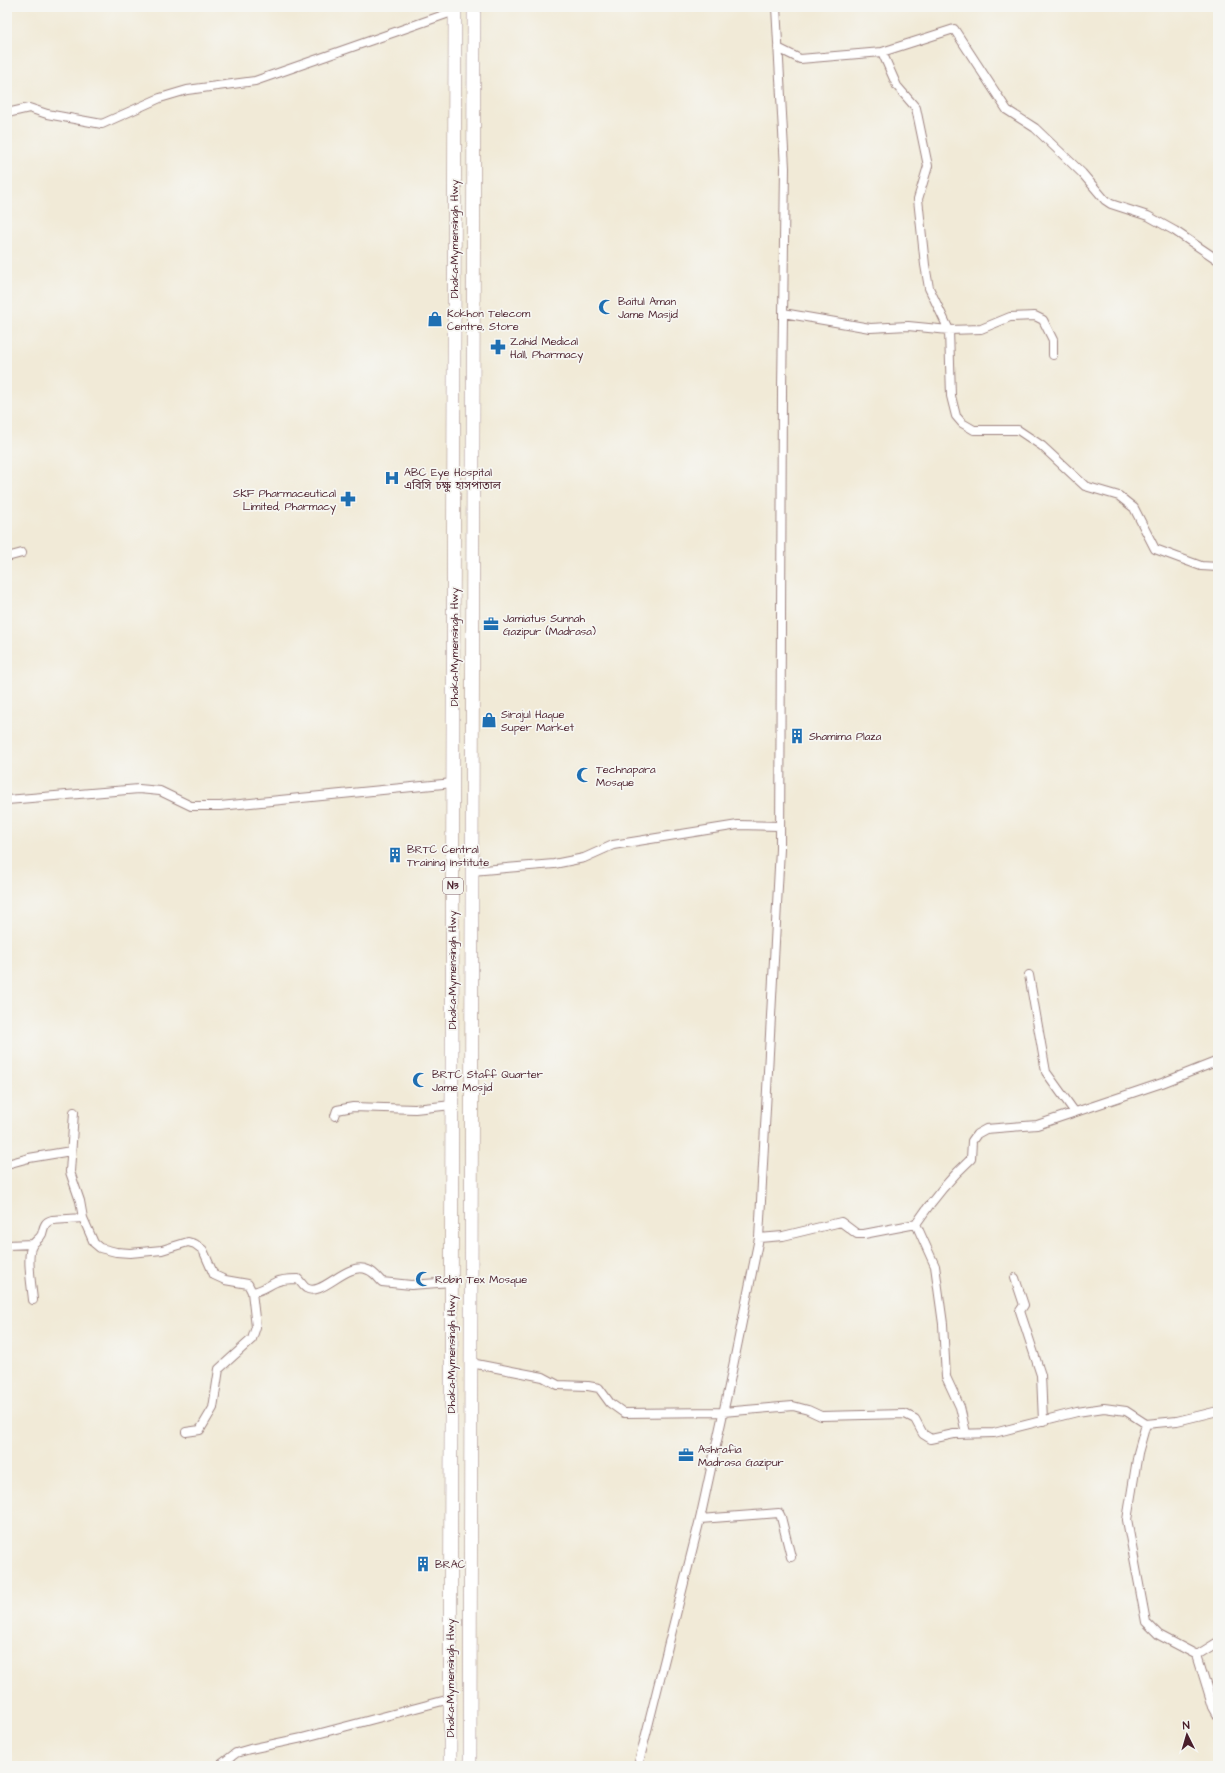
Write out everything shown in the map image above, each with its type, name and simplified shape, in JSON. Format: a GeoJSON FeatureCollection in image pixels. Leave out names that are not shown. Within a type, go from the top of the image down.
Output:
{"type":"FeatureCollection","features":[{"type":"Feature","properties":{"kind":"highway","name":"Dhaka-Mymensingh Hwy"},"geometry":{"type":"LineString","coordinates":[[470,1766],[474,7]]}},
{"type":"Feature","properties":{"kind":"highway","name":"Dhaka-Mymensingh Hwy"},"geometry":{"type":"LineString","coordinates":[[450,1766],[455,9]]}},
{"type":"Feature","properties":{"kind":"street"},"geometry":{"type":"LineString","coordinates":[[638,1766],[700,1520],[759,1238],[780,826],[785,168],[776,7]]}},
{"type":"Feature","properties":{"kind":"street"},"geometry":{"type":"LineString","coordinates":[[7,113],[30,108],[46,114],[102,124],[160,98],[187,90],[255,81],[455,9]]}},
{"type":"Feature","properties":{"kind":"street"},"geometry":{"type":"LineString","coordinates":[[778,48],[800,59],[882,52],[954,29],[1007,110],[1035,128],[1082,173],[1105,200],[1111,204],[1148,216],[1218,260]]}},
{"type":"Feature","properties":{"kind":"street"},"geometry":{"type":"LineString","coordinates":[[882,52],[897,86],[916,108],[928,166],[918,199],[925,265],[929,288],[949,330],[951,396],[956,416],[962,423],[974,430],[1018,430],[1042,446],[1085,486],[1119,496],[1134,508],[1155,549],[1201,566],[1218,568]]}},
{"type":"Feature","properties":{"kind":"street"},"geometry":{"type":"LineString","coordinates":[[783,314],[870,328],[908,326],[949,330],[981,329],[1010,317],[1034,316],[1044,320],[1052,340],[1053,355]]}},
{"type":"Feature","properties":{"kind":"street"},"geometry":{"type":"LineString","coordinates":[[7,557],[22,553]]}},
{"type":"Feature","properties":{"kind":"street"},"geometry":{"type":"LineString","coordinates":[[7,800],[139,789],[160,791],[191,806],[220,806],[453,783]]}},
{"type":"Feature","properties":{"kind":"street"},"geometry":{"type":"LineString","coordinates":[[472,871],[554,864],[584,858],[613,845],[738,825],[780,826]]}},
{"type":"Feature","properties":{"kind":"street"},"geometry":{"type":"LineString","coordinates":[[1029,975],[1046,1072],[1074,1111]]}},
{"type":"Feature","properties":{"kind":"street"},"geometry":{"type":"LineString","coordinates":[[759,1238],[783,1236],[841,1222],[857,1234],[916,1224],[937,1193],[950,1178],[971,1159],[972,1141],[977,1134],[986,1129],[1037,1125],[1074,1111],[1162,1083],[1218,1061]]}},
{"type":"Feature","properties":{"kind":"street"},"geometry":{"type":"LineString","coordinates":[[335,1116],[337,1110],[353,1107],[415,1109],[452,1105]]}},
{"type":"Feature","properties":{"kind":"street"},"geometry":{"type":"LineString","coordinates":[[74,1112],[70,1172],[80,1202],[83,1218],[94,1243],[100,1248],[116,1252],[162,1250],[188,1242],[195,1244],[203,1250],[214,1275],[225,1280],[248,1284],[252,1292],[256,1327],[252,1339],[219,1369],[213,1408],[204,1425],[200,1430],[186,1432]]}},
{"type":"Feature","properties":{"kind":"street"},"geometry":{"type":"LineString","coordinates":[[7,1164],[29,1158],[71,1151]]}},
{"type":"Feature","properties":{"kind":"street"},"geometry":{"type":"LineString","coordinates":[[33,1300],[30,1255],[31,1246],[42,1235],[43,1227],[47,1221],[83,1218]]}},
{"type":"Feature","properties":{"kind":"street"},"geometry":{"type":"LineString","coordinates":[[916,1224],[935,1266],[943,1324],[946,1378],[960,1407],[966,1433]]}},
{"type":"Feature","properties":{"kind":"street"},"geometry":{"type":"LineString","coordinates":[[7,1245],[33,1244]]}},
{"type":"Feature","properties":{"kind":"street"},"geometry":{"type":"LineString","coordinates":[[252,1292],[262,1290],[277,1281],[291,1279],[298,1279],[304,1287],[308,1289],[317,1289],[355,1268],[370,1270],[382,1282],[410,1285],[452,1282]]}},
{"type":"Feature","properties":{"kind":"street"},"geometry":{"type":"LineString","coordinates":[[1015,1278],[1024,1305],[1020,1310],[1041,1375],[1043,1421]]}},
{"type":"Feature","properties":{"kind":"street"},"geometry":{"type":"LineString","coordinates":[[471,1363],[542,1377],[558,1384],[600,1388],[610,1403],[624,1414],[723,1412],[793,1406],[808,1410],[821,1416],[905,1414],[915,1419],[923,1434],[931,1439],[966,1433],[994,1433],[1077,1412],[1104,1408],[1126,1411],[1146,1424],[1176,1421],[1218,1411]]}},
{"type":"Feature","properties":{"kind":"street"},"geometry":{"type":"LineString","coordinates":[[1146,1424],[1138,1453],[1127,1520],[1146,1622],[1159,1635],[1197,1655],[1213,1707],[1218,1716]]}},
{"type":"Feature","properties":{"kind":"street"},"geometry":{"type":"LineString","coordinates":[[700,1520],[779,1513],[791,1557]]}},
{"type":"Feature","properties":{"kind":"street"},"geometry":{"type":"LineString","coordinates":[[1197,1655],[1218,1642]]}},
{"type":"Feature","properties":{"kind":"street"},"geometry":{"type":"LineString","coordinates":[[220,1766],[236,1753],[302,1738],[450,1699]]}},
{"type":"Feature","properties":{"kind":"place","name":"Baitul Aman Jame Masjid"},"geometry":{"type":"Point","coordinates":[606,307]}},
{"type":"Feature","properties":{"kind":"place","name":"Kokhon Telecom Centre, Store"},"geometry":{"type":"Point","coordinates":[435,319]}},
{"type":"Feature","properties":{"kind":"place","name":"Zahid Medical Hall, Pharmacy"},"geometry":{"type":"Point","coordinates":[498,347]}},
{"type":"Feature","properties":{"kind":"place","name":"ABC Eye Hospital এবিসি চক্ষু হাসপাতাল"},"geometry":{"type":"Point","coordinates":[392,478]}},
{"type":"Feature","properties":{"kind":"place","name":"SKF Pharmaceutical Limited, Pharmacy"},"geometry":{"type":"Point","coordinates":[348,499]}},
{"type":"Feature","properties":{"kind":"place","name":"Jamiatus Sunnah Gazipur (Madrasa)"},"geometry":{"type":"Point","coordinates":[491,624]}},
{"type":"Feature","properties":{"kind":"place","name":"Sirajul Haque Super Market"},"geometry":{"type":"Point","coordinates":[489,720]}},
{"type":"Feature","properties":{"kind":"place","name":"Shamima Plaza"},"geometry":{"type":"Point","coordinates":[797,736]}},
{"type":"Feature","properties":{"kind":"place","name":"Technapara Mosque"},"geometry":{"type":"Point","coordinates":[584,775]}},
{"type":"Feature","properties":{"kind":"place","name":"BRTC Central Training Institute"},"geometry":{"type":"Point","coordinates":[395,855]}},
{"type":"Feature","properties":{"kind":"place","name":"BRTC Staff Quarter Jame Mosjid"},"geometry":{"type":"Point","coordinates":[420,1080]}},
{"type":"Feature","properties":{"kind":"place","name":"Robin Tex Mosque"},"geometry":{"type":"Point","coordinates":[423,1279]}},
{"type":"Feature","properties":{"kind":"place","name":"Ashrafia Madrasa Gazipur"},"geometry":{"type":"Point","coordinates":[686,1455]}},
{"type":"Feature","properties":{"kind":"place","name":"BRAC"},"geometry":{"type":"Point","coordinates":[423,1564]}}]}
